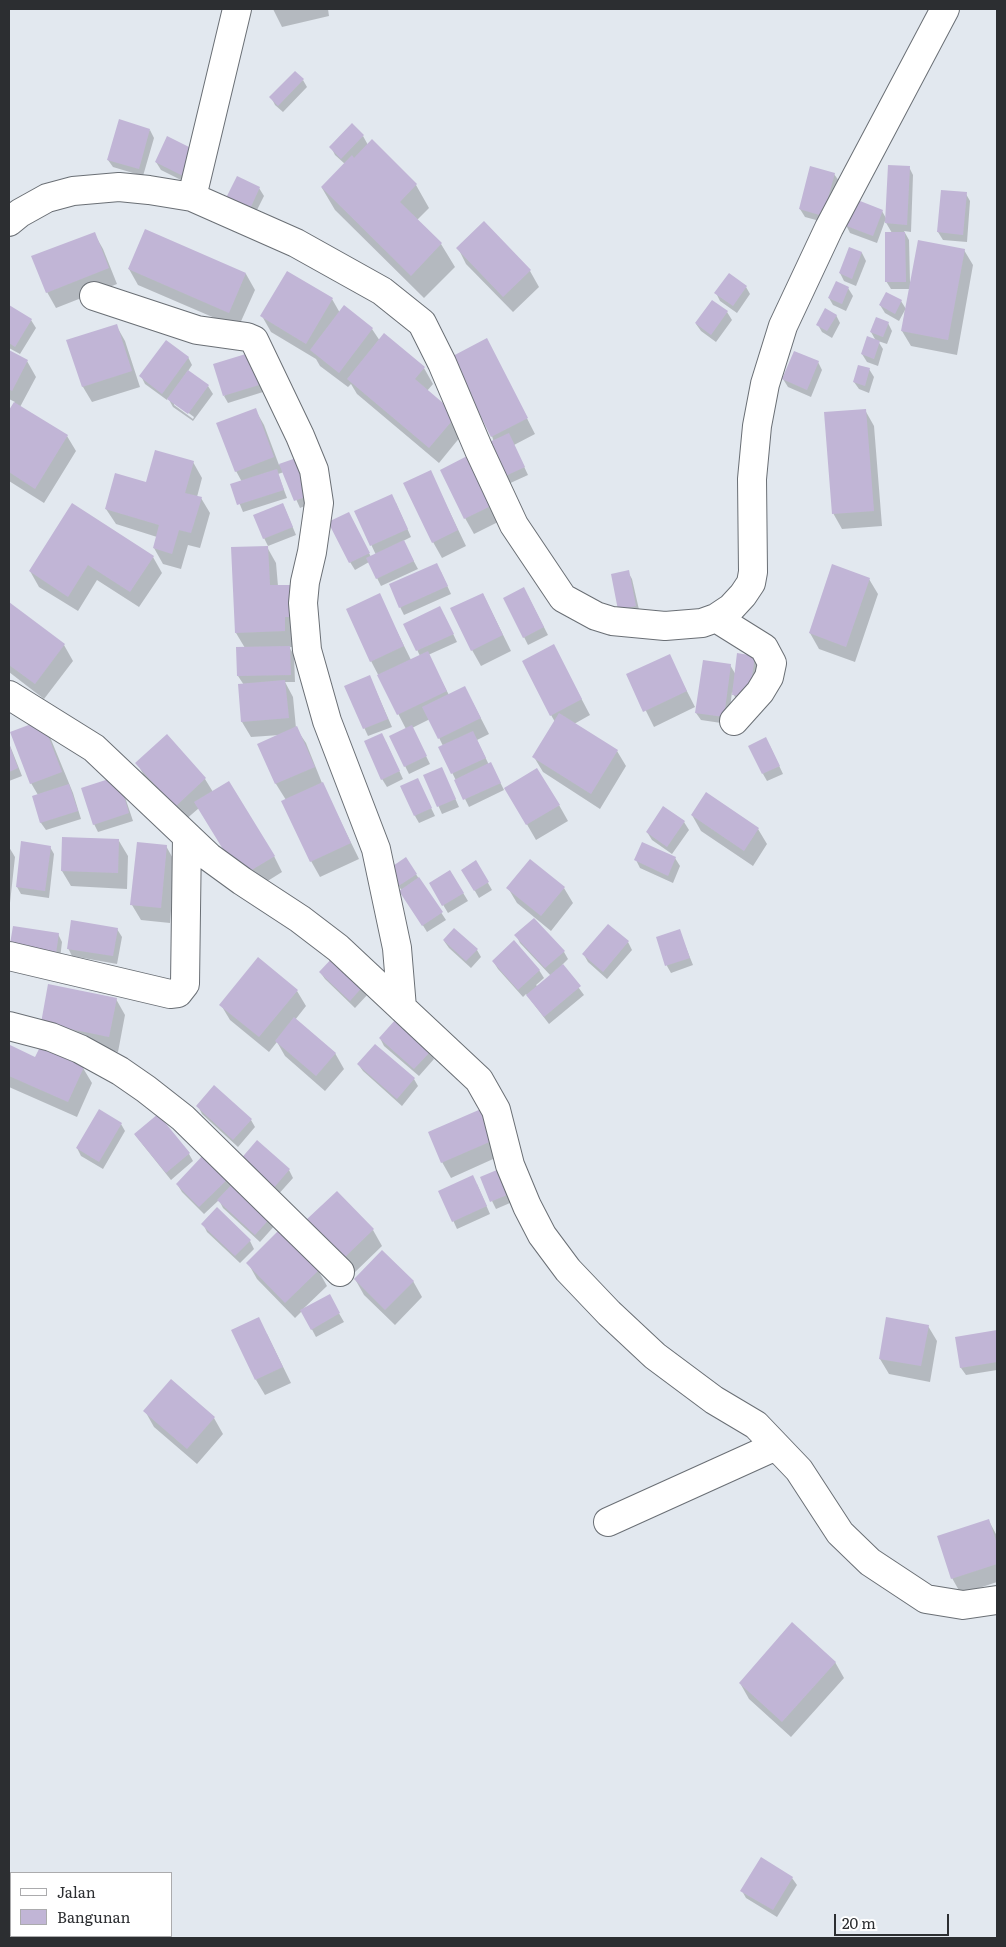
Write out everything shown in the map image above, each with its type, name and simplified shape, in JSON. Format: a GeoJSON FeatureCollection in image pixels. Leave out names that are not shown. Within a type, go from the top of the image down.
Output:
{"type":"FeatureCollection","features":[{"type":"Feature","properties":{"kind":"street"},"geometry":{"type":"LineString","coordinates":[[192,198],[237,9]]}},
{"type":"Feature","properties":{"kind":"street"},"geometry":{"type":"LineString","coordinates":[[9,222],[20,213],[47,198],[73,191],[119,187],[149,190],[192,198],[296,243],[382,291],[422,323],[442,363],[479,450],[514,524],[563,598],[596,616],[612,621],[664,626],[702,623],[716,618],[731,608],[751,583],[753,572],[752,479],[758,426],[765,384],[783,326],[829,228],[945,9]]}},
{"type":"Feature","properties":{"kind":"street"},"geometry":{"type":"LineString","coordinates":[[94,296],[197,330],[247,336],[254,340],[300,436],[314,470],[319,503],[303,603],[307,650],[327,721],[376,849],[397,948],[402,1008]]}},
{"type":"Feature","properties":{"kind":"street"},"geometry":{"type":"LineString","coordinates":[[716,618],[764,648],[772,662],[769,677],[760,692],[734,721]]}},
{"type":"Feature","properties":{"kind":"street"},"geometry":{"type":"LineString","coordinates":[[12,699],[94,748],[209,857],[300,919],[338,948],[479,1080],[496,1110],[510,1165],[527,1206],[542,1235],[568,1270],[609,1313],[655,1356],[714,1400],[756,1425],[799,1470],[840,1533],[870,1562],[926,1599],[963,1605],[997,1600]]}},
{"type":"Feature","properties":{"kind":"street"},"geometry":{"type":"LineString","coordinates":[[9,956],[170,994],[178,992],[185,984],[188,837]]}},
{"type":"Feature","properties":{"kind":"street"},"geometry":{"type":"LineString","coordinates":[[9,1026],[51,1037],[80,1049],[120,1071],[146,1089],[183,1118],[340,1272]]}},
{"type":"Feature","properties":{"kind":"street"},"geometry":{"type":"LineString","coordinates":[[608,1522],[776,1446]]}},
{"type":"Feature","properties":{"kind":"building"},"geometry":{"type":"Polygon","coordinates":[[[295,71],[304,79],[278,106],[269,97],[295,71]]]}},
{"type":"Feature","properties":{"kind":"building"},"geometry":{"type":"Polygon","coordinates":[[[119,119],[150,129],[139,169],[107,160],[119,119]]]}},
{"type":"Feature","properties":{"kind":"building"},"geometry":{"type":"Polygon","coordinates":[[[352,123],[364,135],[341,159],[329,147],[352,123]]]}},
{"type":"Feature","properties":{"kind":"building"},"geometry":{"type":"Polygon","coordinates":[[[167,136],[201,153],[189,179],[155,162],[167,136]]]}},
{"type":"Feature","properties":{"kind":"building"},"geometry":{"type":"Polygon","coordinates":[[[372,139],[417,184],[400,202],[442,243],[411,276],[321,187],[352,155],[354,158],[372,139]]]}},
{"type":"Feature","properties":{"kind":"building"},"geometry":{"type":"Polygon","coordinates":[[[888,165],[910,166],[907,225],[885,223],[888,165]]]}},
{"type":"Feature","properties":{"kind":"building"},"geometry":{"type":"Polygon","coordinates":[[[810,166],[835,173],[823,216],[799,209],[810,166]]]}},
{"type":"Feature","properties":{"kind":"building"},"geometry":{"type":"Polygon","coordinates":[[[237,176],[260,187],[250,209],[226,198],[237,176]]]}},
{"type":"Feature","properties":{"kind":"building"},"geometry":{"type":"Polygon","coordinates":[[[941,190],[967,192],[963,235],[937,232],[941,190]]]}},
{"type":"Feature","properties":{"kind":"building"},"geometry":{"type":"Polygon","coordinates":[[[855,199],[883,210],[873,236],[844,225],[855,199]]]}},
{"type":"Feature","properties":{"kind":"building"},"geometry":{"type":"Polygon","coordinates":[[[484,221],[531,270],[503,297],[456,248],[484,221]]]}},
{"type":"Feature","properties":{"kind":"building"},"geometry":{"type":"Polygon","coordinates":[[[145,229],[246,273],[229,313],[128,269],[145,229]]]}},
{"type":"Feature","properties":{"kind":"building"},"geometry":{"type":"Polygon","coordinates":[[[95,232],[109,268],[46,293],[31,256],[95,232]]]}},
{"type":"Feature","properties":{"kind":"building"},"geometry":{"type":"Polygon","coordinates":[[[885,232],[905,232],[906,282],[885,282],[885,232]]]}},
{"type":"Feature","properties":{"kind":"building"},"geometry":{"type":"Polygon","coordinates":[[[918,240],[965,249],[948,340],[901,331],[918,240]]]}},
{"type":"Feature","properties":{"kind":"building"},"geometry":{"type":"Polygon","coordinates":[[[849,247],[862,252],[852,279],[839,273],[849,247]]]}},
{"type":"Feature","properties":{"kind":"building"},"geometry":{"type":"Polygon","coordinates":[[[287,271],[333,298],[306,344],[260,316],[287,271]]]}},
{"type":"Feature","properties":{"kind":"building"},"geometry":{"type":"Polygon","coordinates":[[[729,273],[747,286],[733,306],[714,293],[729,273]]]}},
{"type":"Feature","properties":{"kind":"building"},"geometry":{"type":"Polygon","coordinates":[[[836,281],[849,287],[842,304],[828,298],[836,281]]]}},
{"type":"Feature","properties":{"kind":"building"},"geometry":{"type":"Polygon","coordinates":[[[886,292],[902,300],[895,314],[879,305],[886,292]]]}},
{"type":"Feature","properties":{"kind":"building"},"geometry":{"type":"Polygon","coordinates":[[[712,300],[728,311],[711,335],[695,323],[712,300]]]}},
{"type":"Feature","properties":{"kind":"building"},"geometry":{"type":"Polygon","coordinates":[[[9,305],[32,319],[15,347],[9,343],[9,305]]]}},
{"type":"Feature","properties":{"kind":"building"},"geometry":{"type":"Polygon","coordinates":[[[344,305],[373,328],[339,373],[310,350],[344,305]]]}},
{"type":"Feature","properties":{"kind":"building"},"geometry":{"type":"Polygon","coordinates":[[[825,308],[837,315],[827,331],[816,325],[825,308]]]}},
{"type":"Feature","properties":{"kind":"building"},"geometry":{"type":"Polygon","coordinates":[[[876,317],[889,322],[883,337],[870,332],[876,317]]]}},
{"type":"Feature","properties":{"kind":"building"},"geometry":{"type":"Polygon","coordinates":[[[117,324],[132,371],[82,387],[66,340],[117,324]]]}},
{"type":"Feature","properties":{"kind":"building"},"geometry":{"type":"Polygon","coordinates":[[[384,333],[425,367],[415,379],[457,415],[429,448],[347,379],[384,333]]]}},
{"type":"Feature","properties":{"kind":"building"},"geometry":{"type":"Polygon","coordinates":[[[867,336],[880,341],[874,359],[861,354],[867,336]]]}},
{"type":"Feature","properties":{"kind":"building"},"geometry":{"type":"Polygon","coordinates":[[[487,338],[528,418],[491,437],[451,357],[487,338]]]}},
{"type":"Feature","properties":{"kind":"building"},"geometry":{"type":"Polygon","coordinates":[[[166,340],[189,357],[162,394],[139,376],[166,340]]]}},
{"type":"Feature","properties":{"kind":"building"},"geometry":{"type":"Polygon","coordinates":[[[9,350],[28,360],[12,391],[9,389],[9,350]]]}},
{"type":"Feature","properties":{"kind":"building"},"geometry":{"type":"Polygon","coordinates":[[[794,351],[819,361],[807,390],[782,379],[794,351]]]}},
{"type":"Feature","properties":{"kind":"building"},"geometry":{"type":"Polygon","coordinates":[[[249,353],[259,385],[223,396],[213,364],[249,353]]]}},
{"type":"Feature","properties":{"kind":"building"},"geometry":{"type":"Polygon","coordinates":[[[858,365],[870,368],[865,386],[853,382],[858,365]]]}},
{"type":"Feature","properties":{"kind":"building"},"geometry":{"type":"Polygon","coordinates":[[[188,370],[209,385],[188,414],[167,399],[188,370]]]}},
{"type":"Feature","properties":{"kind":"building"},"geometry":{"type":"Polygon","coordinates":[[[14,402],[68,435],[35,489],[9,472],[9,410],[14,402]]]}},
{"type":"Feature","properties":{"kind":"building"},"geometry":{"type":"Polygon","coordinates":[[[256,408],[274,457],[235,472],[216,423],[256,408]]]}},
{"type":"Feature","properties":{"kind":"building"},"geometry":{"type":"Polygon","coordinates":[[[866,409],[874,511],[832,514],[824,412],[866,409]]]}},
{"type":"Feature","properties":{"kind":"building"},"geometry":{"type":"Polygon","coordinates":[[[509,433],[525,467],[501,478],[485,444],[509,433]]]}},
{"type":"Feature","properties":{"kind":"building"},"geometry":{"type":"Polygon","coordinates":[[[155,450],[194,461],[185,493],[202,497],[191,533],[179,530],[172,554],[153,548],[159,525],[105,509],[115,473],[146,482],[155,450]]]}},
{"type":"Feature","properties":{"kind":"building"},"geometry":{"type":"Polygon","coordinates":[[[471,454],[495,504],[464,519],[440,470],[471,454]]]}},
{"type":"Feature","properties":{"kind":"building"},"geometry":{"type":"Polygon","coordinates":[[[299,457],[314,494],[294,501],[279,464],[299,457]]]}},
{"type":"Feature","properties":{"kind":"building"},"geometry":{"type":"Polygon","coordinates":[[[277,469],[284,490],[237,505],[230,484],[277,469]]]}},
{"type":"Feature","properties":{"kind":"building"},"geometry":{"type":"Polygon","coordinates":[[[431,470],[458,530],[432,543],[403,483],[431,470]]]}},
{"type":"Feature","properties":{"kind":"building"},"geometry":{"type":"Polygon","coordinates":[[[392,494],[408,529],[370,546],[354,511],[392,494]]]}},
{"type":"Feature","properties":{"kind":"building"},"geometry":{"type":"Polygon","coordinates":[[[72,503],[154,556],[130,592],[88,565],[68,597],[29,571],[72,503]]]}},
{"type":"Feature","properties":{"kind":"building"},"geometry":{"type":"Polygon","coordinates":[[[283,503],[293,527],[263,539],[253,515],[283,503]]]}},
{"type":"Feature","properties":{"kind":"building"},"geometry":{"type":"Polygon","coordinates":[[[349,512],[370,553],[349,563],[328,522],[349,512]]]}},
{"type":"Feature","properties":{"kind":"building"},"geometry":{"type":"Polygon","coordinates":[[[404,540],[414,561],[376,579],[366,558],[404,540]]]}},
{"type":"Feature","properties":{"kind":"building"},"geometry":{"type":"Polygon","coordinates":[[[268,546],[270,585],[291,585],[293,617],[285,617],[285,631],[235,633],[231,547],[268,546]]]}},
{"type":"Feature","properties":{"kind":"building"},"geometry":{"type":"Polygon","coordinates":[[[437,563],[448,586],[399,608],[389,584],[437,563]]]}},
{"type":"Feature","properties":{"kind":"building"},"geometry":{"type":"Polygon","coordinates":[[[832,564],[870,578],[846,647],[809,633],[832,564]]]}},
{"type":"Feature","properties":{"kind":"building"},"geometry":{"type":"Polygon","coordinates":[[[629,570],[636,606],[618,610],[611,574],[629,570]]]}},
{"type":"Feature","properties":{"kind":"building"},"geometry":{"type":"Polygon","coordinates":[[[524,587],[544,627],[523,638],[503,598],[524,587]]]}},
{"type":"Feature","properties":{"kind":"building"},"geometry":{"type":"Polygon","coordinates":[[[380,593],[404,646],[370,662],[346,609],[380,593]]]}},
{"type":"Feature","properties":{"kind":"building"},"geometry":{"type":"Polygon","coordinates":[[[483,593],[503,635],[471,651],[450,608],[483,593]]]}},
{"type":"Feature","properties":{"kind":"building"},"geometry":{"type":"Polygon","coordinates":[[[9,602],[65,644],[35,684],[9,665],[9,602]]]}},
{"type":"Feature","properties":{"kind":"building"},"geometry":{"type":"Polygon","coordinates":[[[440,606],[454,634],[416,651],[403,624],[440,606]]]}},
{"type":"Feature","properties":{"kind":"building"},"geometry":{"type":"Polygon","coordinates":[[[554,644],[582,699],[550,716],[522,661],[554,644]]]}},
{"type":"Feature","properties":{"kind":"building"},"geometry":{"type":"Polygon","coordinates":[[[290,646],[291,675],[237,676],[236,647],[290,646]]]}},
{"type":"Feature","properties":{"kind":"building"},"geometry":{"type":"Polygon","coordinates":[[[428,651],[447,691],[397,715],[377,675],[428,651]]]}},
{"type":"Feature","properties":{"kind":"building"},"geometry":{"type":"Polygon","coordinates":[[[737,653],[755,656],[749,697],[732,695],[737,653]]]}},
{"type":"Feature","properties":{"kind":"building"},"geometry":{"type":"Polygon","coordinates":[[[670,654],[687,691],[643,712],[626,674],[670,654]]]}},
{"type":"Feature","properties":{"kind":"building"},"geometry":{"type":"Polygon","coordinates":[[[703,660],[731,664],[724,717],[695,713],[703,660]]]}},
{"type":"Feature","properties":{"kind":"building"},"geometry":{"type":"Polygon","coordinates":[[[370,675],[388,719],[363,729],[344,686],[370,675]]]}},
{"type":"Feature","properties":{"kind":"building"},"geometry":{"type":"Polygon","coordinates":[[[285,680],[289,718],[241,722],[238,684],[285,680]]]}},
{"type":"Feature","properties":{"kind":"building"},"geometry":{"type":"Polygon","coordinates":[[[465,686],[481,718],[438,739],[422,707],[465,686]]]}},
{"type":"Feature","properties":{"kind":"building"},"geometry":{"type":"Polygon","coordinates":[[[559,713],[618,750],[591,794],[532,757],[559,713]]]}},
{"type":"Feature","properties":{"kind":"building"},"geometry":{"type":"Polygon","coordinates":[[[42,720],[62,772],[30,784],[10,732],[42,720]]]}},
{"type":"Feature","properties":{"kind":"building"},"geometry":{"type":"Polygon","coordinates":[[[412,725],[427,756],[404,767],[389,736],[412,725]]]}},
{"type":"Feature","properties":{"kind":"building"},"geometry":{"type":"Polygon","coordinates":[[[297,726],[315,767],[275,784],[257,744],[297,726]]]}},
{"type":"Feature","properties":{"kind":"building"},"geometry":{"type":"Polygon","coordinates":[[[473,731],[486,758],[451,774],[438,747],[473,731]]]}},
{"type":"Feature","properties":{"kind":"building"},"geometry":{"type":"Polygon","coordinates":[[[382,733],[400,771],[381,780],[364,741],[382,733]]]}},
{"type":"Feature","properties":{"kind":"building"},"geometry":{"type":"Polygon","coordinates":[[[167,734],[206,778],[175,807],[135,763],[167,734]]]}},
{"type":"Feature","properties":{"kind":"building"},"geometry":{"type":"Polygon","coordinates":[[[766,737],[780,766],[762,774],[748,746],[766,737]]]}},
{"type":"Feature","properties":{"kind":"building"},"geometry":{"type":"Polygon","coordinates":[[[9,744],[18,768],[9,772],[9,744]]]}},
{"type":"Feature","properties":{"kind":"building"},"geometry":{"type":"Polygon","coordinates":[[[491,762],[501,783],[463,800],[454,780],[491,762]]]}},
{"type":"Feature","properties":{"kind":"building"},"geometry":{"type":"Polygon","coordinates":[[[442,767],[456,799],[437,807],[423,775],[442,767]]]}},
{"type":"Feature","properties":{"kind":"building"},"geometry":{"type":"Polygon","coordinates":[[[537,768],[560,805],[526,825],[504,788],[537,768]]]}},
{"type":"Feature","properties":{"kind":"building"},"geometry":{"type":"Polygon","coordinates":[[[118,776],[129,813],[93,825],[81,788],[118,776]]]}},
{"type":"Feature","properties":{"kind":"building"},"geometry":{"type":"Polygon","coordinates":[[[418,778],[432,808],[414,816],[400,786],[418,778]]]}},
{"type":"Feature","properties":{"kind":"building"},"geometry":{"type":"Polygon","coordinates":[[[229,781],[275,856],[240,877],[194,802],[229,781]]]}},
{"type":"Feature","properties":{"kind":"building"},"geometry":{"type":"Polygon","coordinates":[[[323,782],[351,843],[310,862],[281,801],[323,782]]]}},
{"type":"Feature","properties":{"kind":"building"},"geometry":{"type":"Polygon","coordinates":[[[69,784],[78,811],[40,823],[32,796],[69,784]]]}},
{"type":"Feature","properties":{"kind":"building"},"geometry":{"type":"Polygon","coordinates":[[[706,792],[759,828],[744,851],[691,815],[706,792]]]}},
{"type":"Feature","properties":{"kind":"building"},"geometry":{"type":"Polygon","coordinates":[[[663,806],[685,821],[667,847],[646,832],[663,806]]]}},
{"type":"Feature","properties":{"kind":"building"},"geometry":{"type":"Polygon","coordinates":[[[62,837],[119,839],[118,873],[61,871],[62,837]]]}},
{"type":"Feature","properties":{"kind":"building"},"geometry":{"type":"Polygon","coordinates":[[[21,841],[51,846],[45,891],[16,887],[21,841]]]}},
{"type":"Feature","properties":{"kind":"building"},"geometry":{"type":"Polygon","coordinates":[[[137,842],[167,845],[161,908],[130,905],[137,842]]]}},
{"type":"Feature","properties":{"kind":"building"},"geometry":{"type":"Polygon","coordinates":[[[642,842],[676,857],[668,876],[634,860],[642,842]]]}},
{"type":"Feature","properties":{"kind":"building"},"geometry":{"type":"Polygon","coordinates":[[[406,857],[417,874],[397,887],[387,870],[406,857]]]}},
{"type":"Feature","properties":{"kind":"building"},"geometry":{"type":"Polygon","coordinates":[[[530,859],[565,887],[541,916],[506,888],[530,859]]]}},
{"type":"Feature","properties":{"kind":"building"},"geometry":{"type":"Polygon","coordinates":[[[476,860],[489,882],[474,891],[461,870],[476,860]]]}},
{"type":"Feature","properties":{"kind":"building"},"geometry":{"type":"Polygon","coordinates":[[[450,870],[464,893],[442,906],[429,883],[450,870]]]}},
{"type":"Feature","properties":{"kind":"building"},"geometry":{"type":"Polygon","coordinates":[[[419,877],[443,912],[422,926],[399,891],[419,877]]]}},
{"type":"Feature","properties":{"kind":"building"},"geometry":{"type":"Polygon","coordinates":[[[534,918],[565,951],[545,968],[514,935],[534,918]]]}},
{"type":"Feature","properties":{"kind":"building"},"geometry":{"type":"Polygon","coordinates":[[[71,920],[118,928],[113,956],[67,949],[71,920]]]}},
{"type":"Feature","properties":{"kind":"building"},"geometry":{"type":"Polygon","coordinates":[[[608,924],[629,941],[603,972],[582,954],[608,924]]]}},
{"type":"Feature","properties":{"kind":"building"},"geometry":{"type":"Polygon","coordinates":[[[13,926],[59,933],[55,960],[9,950],[13,926]]]}},
{"type":"Feature","properties":{"kind":"building"},"geometry":{"type":"Polygon","coordinates":[[[454,928],[478,949],[466,961],[443,940],[454,928]]]}},
{"type":"Feature","properties":{"kind":"building"},"geometry":{"type":"Polygon","coordinates":[[[680,929],[690,958],[665,966],[656,937],[680,929]]]}},
{"type":"Feature","properties":{"kind":"building"},"geometry":{"type":"Polygon","coordinates":[[[514,940],[540,970],[518,990],[492,961],[514,940]]]}},
{"type":"Feature","properties":{"kind":"building"},"geometry":{"type":"Polygon","coordinates":[[[335,955],[365,984],[350,1001],[319,972],[335,955]]]}},
{"type":"Feature","properties":{"kind":"building"},"geometry":{"type":"Polygon","coordinates":[[[258,957],[298,990],[259,1037],[219,1005],[258,957]]]}},
{"type":"Feature","properties":{"kind":"building"},"geometry":{"type":"Polygon","coordinates":[[[563,964],[581,986],[544,1017],[526,995],[563,964]]]}},
{"type":"Feature","properties":{"kind":"building"},"geometry":{"type":"Polygon","coordinates":[[[48,984],[117,998],[109,1037],[41,1023],[48,984]]]}},
{"type":"Feature","properties":{"kind":"building"},"geometry":{"type":"Polygon","coordinates":[[[294,1017],[336,1053],[316,1076],[275,1041],[294,1017]]]}},
{"type":"Feature","properties":{"kind":"building"},"geometry":{"type":"Polygon","coordinates":[[[396,1019],[431,1051],[414,1069],[379,1038],[396,1019]]]}},
{"type":"Feature","properties":{"kind":"building"},"geometry":{"type":"Polygon","coordinates":[[[375,1044],[415,1078],[397,1099],[357,1064],[375,1044]]]}},
{"type":"Feature","properties":{"kind":"building"},"geometry":{"type":"Polygon","coordinates":[[[10,1045],[35,1057],[40,1047],[84,1067],[68,1102],[9,1076],[10,1045]]]}},
{"type":"Feature","properties":{"kind":"building"},"geometry":{"type":"Polygon","coordinates":[[[214,1085],[252,1119],[233,1140],[196,1106],[214,1085]]]}},
{"type":"Feature","properties":{"kind":"building"},"geometry":{"type":"Polygon","coordinates":[[[99,1109],[122,1123],[99,1162],[76,1148],[99,1109]]]}},
{"type":"Feature","properties":{"kind":"building"},"geometry":{"type":"Polygon","coordinates":[[[481,1109],[494,1140],[441,1163],[428,1132],[481,1109]]]}},
{"type":"Feature","properties":{"kind":"building"},"geometry":{"type":"Polygon","coordinates":[[[158,1114],[190,1153],[166,1173],[134,1134],[158,1114]]]}},
{"type":"Feature","properties":{"kind":"building"},"geometry":{"type":"Polygon","coordinates":[[[257,1140],[290,1169],[272,1190],[239,1161],[257,1140]]]}},
{"type":"Feature","properties":{"kind":"building"},"geometry":{"type":"Polygon","coordinates":[[[206,1152],[231,1176],[199,1207],[176,1184],[206,1152]]]}},
{"type":"Feature","properties":{"kind":"building"},"geometry":{"type":"Polygon","coordinates":[[[504,1167],[514,1192],[490,1202],[480,1177],[504,1167]]]}},
{"type":"Feature","properties":{"kind":"building"},"geometry":{"type":"Polygon","coordinates":[[[473,1175],[487,1206],[452,1222],[438,1191],[473,1175]]]}},
{"type":"Feature","properties":{"kind":"building"},"geometry":{"type":"Polygon","coordinates":[[[235,1181],[273,1215],[255,1235],[217,1200],[235,1181]]]}},
{"type":"Feature","properties":{"kind":"building"},"geometry":{"type":"Polygon","coordinates":[[[337,1191],[374,1229],[343,1259],[306,1220],[337,1191]]]}},
{"type":"Feature","properties":{"kind":"building"},"geometry":{"type":"Polygon","coordinates":[[[217,1207],[251,1240],[235,1256],[201,1224],[217,1207]]]}},
{"type":"Feature","properties":{"kind":"building"},"geometry":{"type":"Polygon","coordinates":[[[280,1229],[319,1270],[285,1303],[246,1263],[280,1229]]]}},
{"type":"Feature","properties":{"kind":"building"},"geometry":{"type":"Polygon","coordinates":[[[382,1250],[414,1281],[385,1310],[354,1279],[382,1250]]]}},
{"type":"Feature","properties":{"kind":"building"},"geometry":{"type":"Polygon","coordinates":[[[330,1294],[340,1313],[311,1330],[300,1310],[330,1294]]]}},
{"type":"Feature","properties":{"kind":"building"},"geometry":{"type":"Polygon","coordinates":[[[259,1317],[283,1367],[255,1380],[231,1330],[259,1317]]]}},
{"type":"Feature","properties":{"kind":"building"},"geometry":{"type":"Polygon","coordinates":[[[886,1317],[929,1325],[921,1366],[879,1359],[886,1317]]]}},
{"type":"Feature","properties":{"kind":"building"},"geometry":{"type":"Polygon","coordinates":[[[997,1330],[997,1362],[960,1368],[955,1337],[997,1330]]]}},
{"type":"Feature","properties":{"kind":"building"},"geometry":{"type":"Polygon","coordinates":[[[171,1379],[215,1417],[187,1449],[143,1411],[171,1379]]]}},
{"type":"Feature","properties":{"kind":"building"},"geometry":{"type":"Polygon","coordinates":[[[989,1519],[997,1544],[997,1564],[951,1579],[937,1536],[989,1519]]]}},
{"type":"Feature","properties":{"kind":"building"},"geometry":{"type":"Polygon","coordinates":[[[792,1622],[836,1662],[782,1722],[739,1683],[792,1622]]]}},
{"type":"Feature","properties":{"kind":"building"},"geometry":{"type":"Polygon","coordinates":[[[761,1857],[793,1877],[773,1910],[740,1891],[761,1857]]]}}]}
